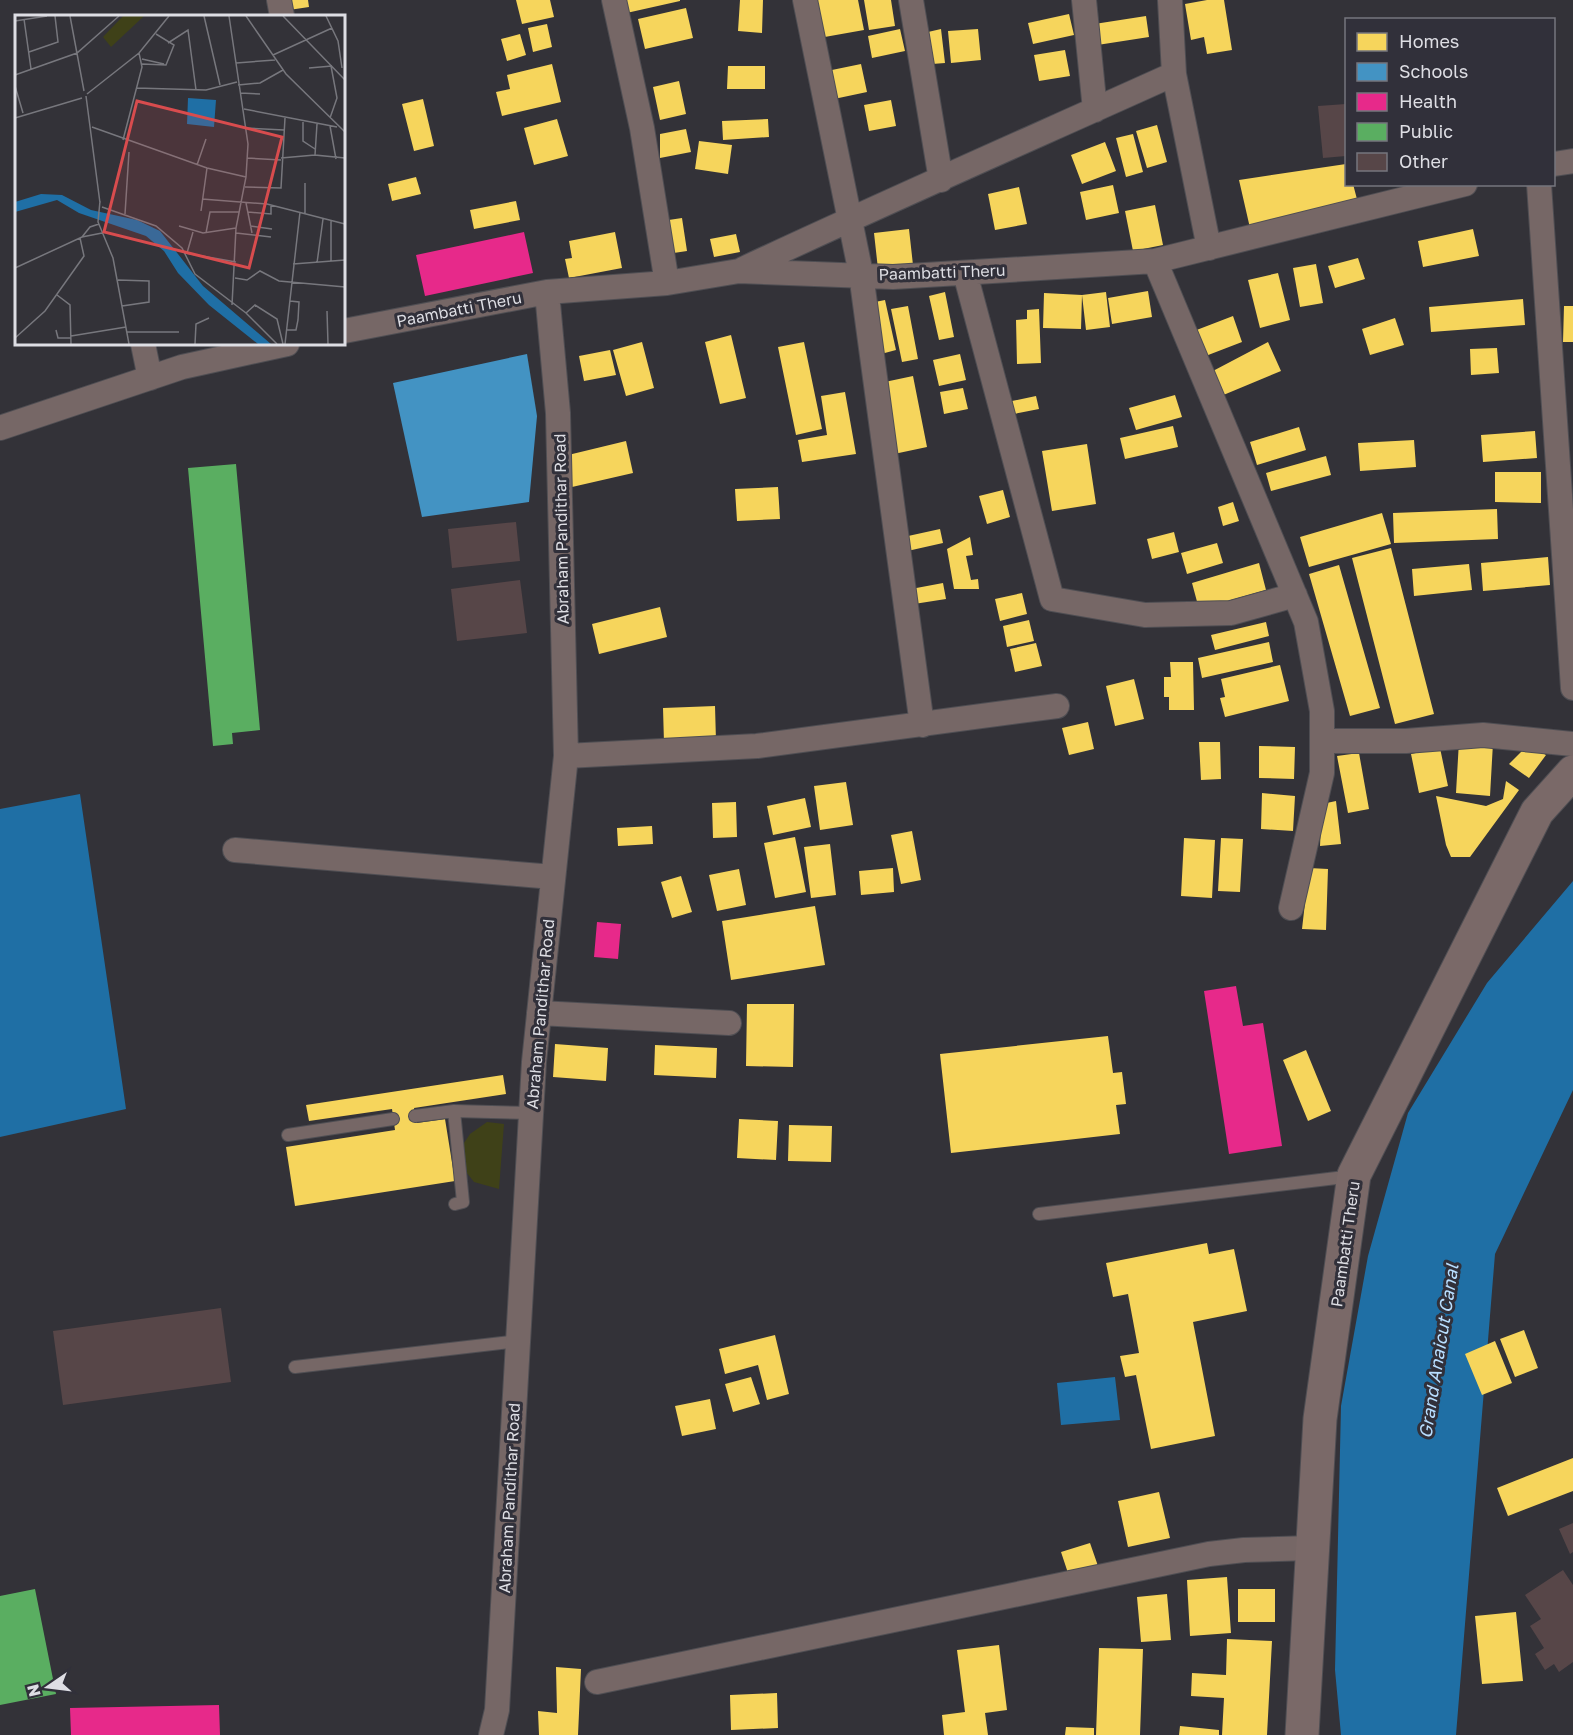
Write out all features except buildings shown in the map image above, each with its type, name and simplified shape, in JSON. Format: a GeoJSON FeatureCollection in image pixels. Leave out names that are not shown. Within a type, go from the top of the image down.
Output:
{"type":"FeatureCollection","features":[{"type":"Feature","properties":{"kind":"street"},"geometry":{"type":"LineString","coordinates":[[279,0],[282,15]]}},
{"type":"Feature","properties":{"kind":"street"},"geometry":{"type":"LineString","coordinates":[[614,0],[642,128],[667,283]]}},
{"type":"Feature","properties":{"kind":"street"},"geometry":{"type":"LineString","coordinates":[[805,0],[861,274],[922,725]]}},
{"type":"Feature","properties":{"kind":"street"},"geometry":{"type":"LineString","coordinates":[[911,0],[941,180]]}},
{"type":"Feature","properties":{"kind":"street"},"geometry":{"type":"LineString","coordinates":[[1084,0],[1095,110]]}},
{"type":"Feature","properties":{"kind":"street"},"geometry":{"type":"LineString","coordinates":[[1170,0],[1174,74],[1209,248]]}},
{"type":"Feature","properties":{"kind":"street"},"geometry":{"type":"LineString","coordinates":[[739,272],[849,218],[941,180],[1174,74]]}},
{"type":"Feature","properties":{"kind":"street"},"geometry":{"type":"LineString","coordinates":[[1555,164],[1573,161]]}},
{"type":"Feature","properties":{"kind":"street","name":"Paambatti Theru"},"geometry":{"type":"LineString","coordinates":[[345,331],[547,292],[667,283],[739,272],[861,274],[893,277],[1155,261],[1457,186]]}},
{"type":"Feature","properties":{"kind":"street"},"geometry":{"type":"LineString","coordinates":[[1539,186],[1573,688]]}},
{"type":"Feature","properties":{"kind":"street"},"geometry":{"type":"LineString","coordinates":[[1155,261],[1306,622],[1322,711],[1322,773],[1291,908]]}},
{"type":"Feature","properties":{"kind":"street"},"geometry":{"type":"LineString","coordinates":[[964,273],[1052,599],[1145,615],[1231,613],[1295,595]]}},
{"type":"Feature","properties":{"kind":"street","name":"Abraham Pandithar Road"},"geometry":{"type":"LineString","coordinates":[[491,1735],[496,1710],[531,1113],[566,756],[558,413],[547,292]]}},
{"type":"Feature","properties":{"kind":"street"},"geometry":{"type":"LineString","coordinates":[[142,345],[150,378]]}},
{"type":"Feature","properties":{"kind":"street"},"geometry":{"type":"LineString","coordinates":[[2,421],[182,367],[282,345]]}},
{"type":"Feature","properties":{"kind":"street"},"geometry":{"type":"LineString","coordinates":[[566,756],[757,746],[1057,706]]}},
{"type":"Feature","properties":{"kind":"street"},"geometry":{"type":"LineString","coordinates":[[1322,741],[1406,741],[1483,735],[1573,744]]}},
{"type":"Feature","properties":{"kind":"street","name":"Paambatti Theru"},"geometry":{"type":"LineString","coordinates":[[1302,1735],[1320,1419],[1354,1175],[1537,812],[1573,772]]}},
{"type":"Feature","properties":{"kind":"street"},"geometry":{"type":"LineString","coordinates":[[235,850],[553,877]]}},
{"type":"Feature","properties":{"kind":"street"},"geometry":{"type":"LineString","coordinates":[[539,1013],[729,1023]]}},
{"type":"Feature","properties":{"kind":"street"},"geometry":{"type":"LineString","coordinates":[[597,1682],[1209,1554],[1244,1550],[1311,1548]]}},
{"type":"Feature","properties":{"kind":"lane"},"geometry":{"type":"LineString","coordinates":[[415,1116],[454,1111],[531,1113]]}},
{"type":"Feature","properties":{"kind":"lane"},"geometry":{"type":"LineString","coordinates":[[454,1111],[463,1202],[455,1204]]}},
{"type":"Feature","properties":{"kind":"lane"},"geometry":{"type":"LineString","coordinates":[[288,1135],[393,1119]]}},
{"type":"Feature","properties":{"kind":"lane"},"geometry":{"type":"LineString","coordinates":[[1039,1214],[1354,1175]]}},
{"type":"Feature","properties":{"kind":"lane"},"geometry":{"type":"LineString","coordinates":[[295,1367],[518,1341]]}},
{"type":"Feature","properties":{"kind":"green space"},"geometry":{"type":"Polygon","coordinates":[[[487,1122],[504,1124],[499,1189],[474,1182],[463,1168],[460,1149],[470,1134],[487,1122]]]}},
{"type":"Feature","properties":{"kind":"water"},"geometry":{"type":"Polygon","coordinates":[[[80,794],[126,1109],[0,1137],[0,809],[80,794]]]}},
{"type":"Feature","properties":{"kind":"water","name":"Grand Anaicut Canal"},"geometry":{"type":"Polygon","coordinates":[[[1573,881],[1573,1090],[1495,1254],[1456,1735],[1341,1735],[1335,1670],[1341,1406],[1368,1256],[1408,1113],[1487,983],[1573,881]]]}},
{"type":"Feature","properties":{"kind":"water"},"geometry":{"type":"Polygon","coordinates":[[[1115,1377],[1120,1420],[1061,1425],[1057,1383],[1115,1377]]]}}]}
